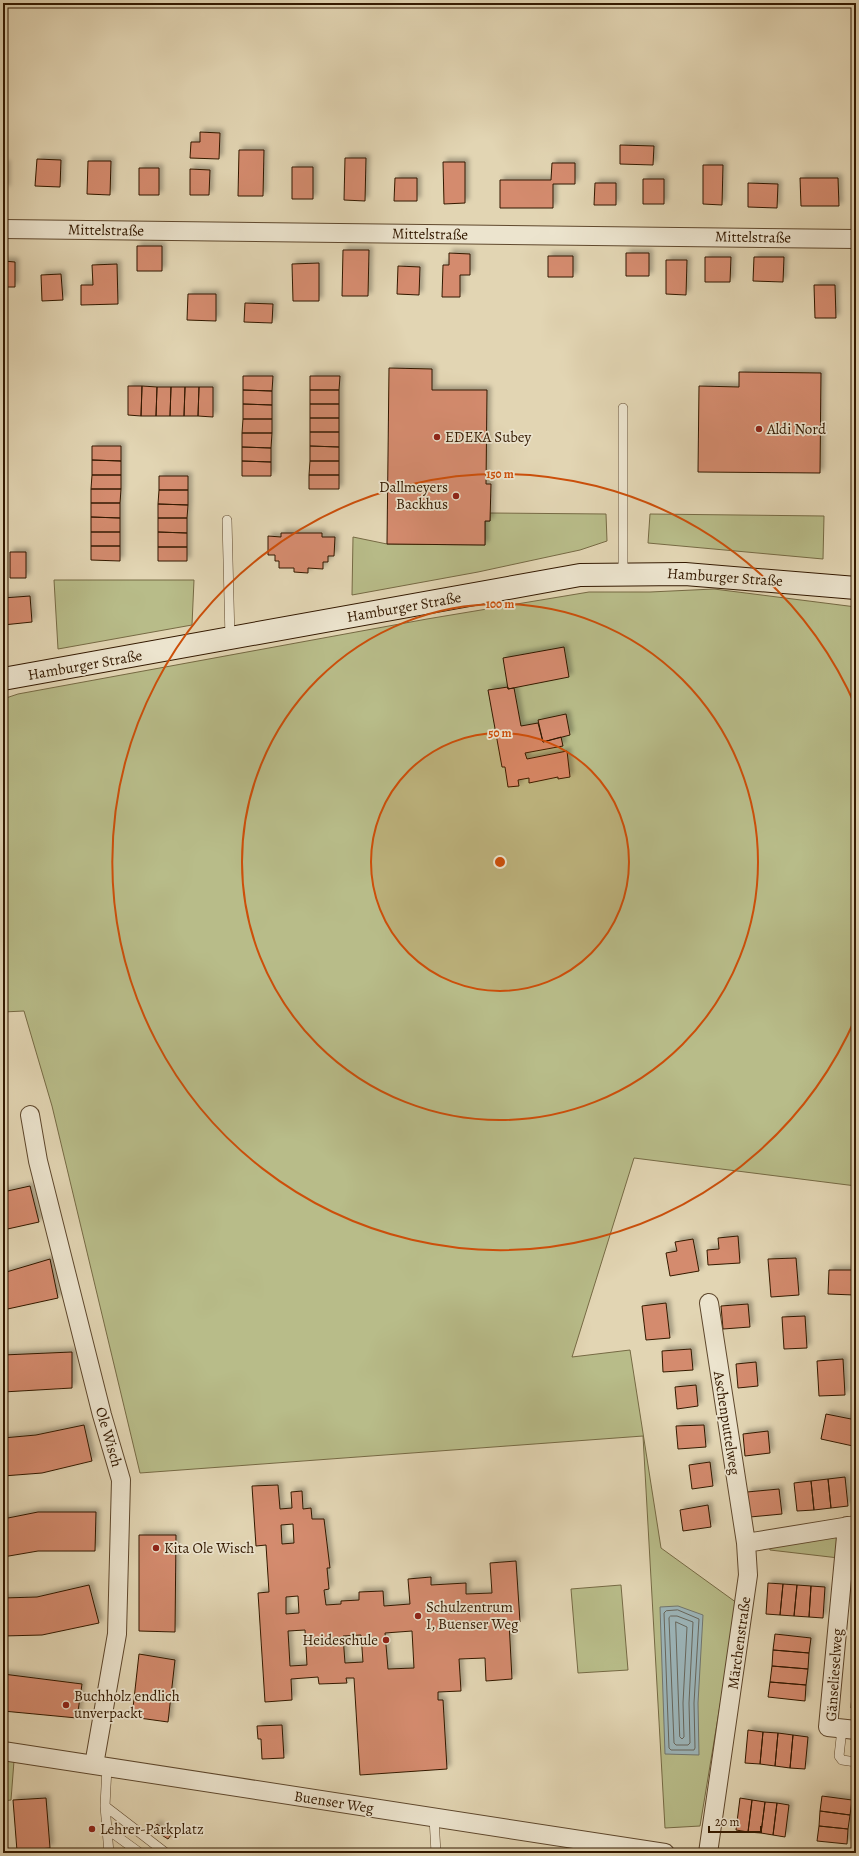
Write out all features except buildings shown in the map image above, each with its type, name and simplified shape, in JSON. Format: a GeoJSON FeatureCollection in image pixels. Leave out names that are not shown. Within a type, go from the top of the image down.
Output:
{"type":"FeatureCollection","features":[{"type":"Feature","properties":{"kind":"main road","name":"Hamburger Straße"},"geometry":{"type":"LineString","coordinates":[[3,679],[580,575],[623,573],[685,574],[856,588]]}},
{"type":"Feature","properties":{"kind":"street","name":"Mittelstraße"},"geometry":{"type":"LineString","coordinates":[[3,229],[856,239]]}},
{"type":"Feature","properties":{"kind":"street","name":"Ole Wisch"},"geometry":{"type":"LineString","coordinates":[[30,1115],[38,1161],[102,1415],[121,1480],[117,1634],[100,1766]]}},
{"type":"Feature","properties":{"kind":"street","name":"Aschenputtelweg"},"geometry":{"type":"LineString","coordinates":[[709,1303],[746,1543]]}},
{"type":"Feature","properties":{"kind":"street"},"geometry":{"type":"LineString","coordinates":[[746,1543],[852,1525]]}},
{"type":"Feature","properties":{"kind":"street","name":"Gänselieselweg"},"geometry":{"type":"LineString","coordinates":[[849,1730],[828,1727],[852,1525]]}},
{"type":"Feature","properties":{"kind":"street","name":"Märchenstraße"},"geometry":{"type":"LineString","coordinates":[[708,1853],[748,1575],[746,1543]]}},
{"type":"Feature","properties":{"kind":"street","name":"Buenser Weg"},"geometry":{"type":"LineString","coordinates":[[3,1752],[665,1853]]}},
{"type":"Feature","properties":{"kind":"lane"},"geometry":{"type":"LineString","coordinates":[[623,573],[624,408]]}},
{"type":"Feature","properties":{"kind":"lane"},"geometry":{"type":"LineString","coordinates":[[227,520],[230,639]]}},
{"type":"Feature","properties":{"kind":"lane"},"geometry":{"type":"LineString","coordinates":[[849,1730],[839,1756],[842,1760],[856,1762]]}},
{"type":"Feature","properties":{"kind":"lane"},"geometry":{"type":"LineString","coordinates":[[100,1766],[109,1853]]}},
{"type":"Feature","properties":{"kind":"lane"},"geometry":{"type":"LineString","coordinates":[[105,1806],[166,1853]]}},
{"type":"Feature","properties":{"kind":"lane"},"geometry":{"type":"LineString","coordinates":[[434,1818],[436,1853]]}},
{"type":"Feature","properties":{"kind":"lane"},"geometry":{"type":"LineString","coordinates":[[107,1829],[140,1853]]}},
{"type":"Feature","properties":{"kind":"green space"},"geometry":{"type":"Polygon","coordinates":[[[490,513],[606,514],[607,541],[580,550],[478,572],[352,595],[353,537],[387,544],[485,545],[485,521],[490,521],[490,513]]]}},
{"type":"Feature","properties":{"kind":"green space"},"geometry":{"type":"Polygon","coordinates":[[[650,514],[824,516],[823,559],[648,543],[650,514]]]}},
{"type":"Feature","properties":{"kind":"green space"},"geometry":{"type":"Polygon","coordinates":[[[54,580],[194,580],[192,625],[58,649],[54,580]]]}},
{"type":"Feature","properties":{"kind":"green space"},"geometry":{"type":"Polygon","coordinates":[[[714,589],[856,607],[856,1186],[634,1158],[572,1357],[630,1350],[661,1548],[737,1603],[700,1826],[665,1828],[643,1436],[140,1473],[52,1106],[24,1011],[3,1012],[3,699],[18,694],[427,619],[589,592],[650,592],[714,589]]]}},
{"type":"Feature","properties":{"kind":"green space"},"geometry":{"type":"Polygon","coordinates":[[[856,1525],[856,1560],[770,1550],[767,1539],[856,1525]]]}},
{"type":"Feature","properties":{"kind":"green space"},"geometry":{"type":"Polygon","coordinates":[[[621,1585],[628,1670],[578,1673],[571,1589],[621,1585]]]}},
{"type":"Feature","properties":{"kind":"green space"},"geometry":{"type":"Polygon","coordinates":[[[3,1760],[14,1761],[11,1800],[3,1801],[3,1760]]]}},
{"type":"Feature","properties":{"kind":"water"},"geometry":{"type":"Polygon","coordinates":[[[678,1606],[703,1615],[698,1703],[699,1755],[665,1754],[660,1607],[678,1606]]]}},
{"type":"Feature","properties":{"kind":"place","name":"Aldi Nord"},"geometry":{"type":"Point","coordinates":[759,429]}},
{"type":"Feature","properties":{"kind":"place","name":"EDEKA Subey"},"geometry":{"type":"Point","coordinates":[437,437]}},
{"type":"Feature","properties":{"kind":"place","name":"Dallmeyers Backhus"},"geometry":{"type":"Point","coordinates":[456,496]}},
{"type":"Feature","properties":{"kind":"place","name":"Kita Ole Wisch"},"geometry":{"type":"Point","coordinates":[156,1548]}},
{"type":"Feature","properties":{"kind":"place","name":"Schulzentrum I, Buenser Weg"},"geometry":{"type":"Point","coordinates":[418,1616]}},
{"type":"Feature","properties":{"kind":"place","name":"Heideschule"},"geometry":{"type":"Point","coordinates":[386,1640]}},
{"type":"Feature","properties":{"kind":"place","name":"Buchholz endlich unverpackt"},"geometry":{"type":"Point","coordinates":[66,1705]}},
{"type":"Feature","properties":{"kind":"place","name":"Lehrer-Parkplatz"},"geometry":{"type":"Point","coordinates":[92,1829]}}]}
